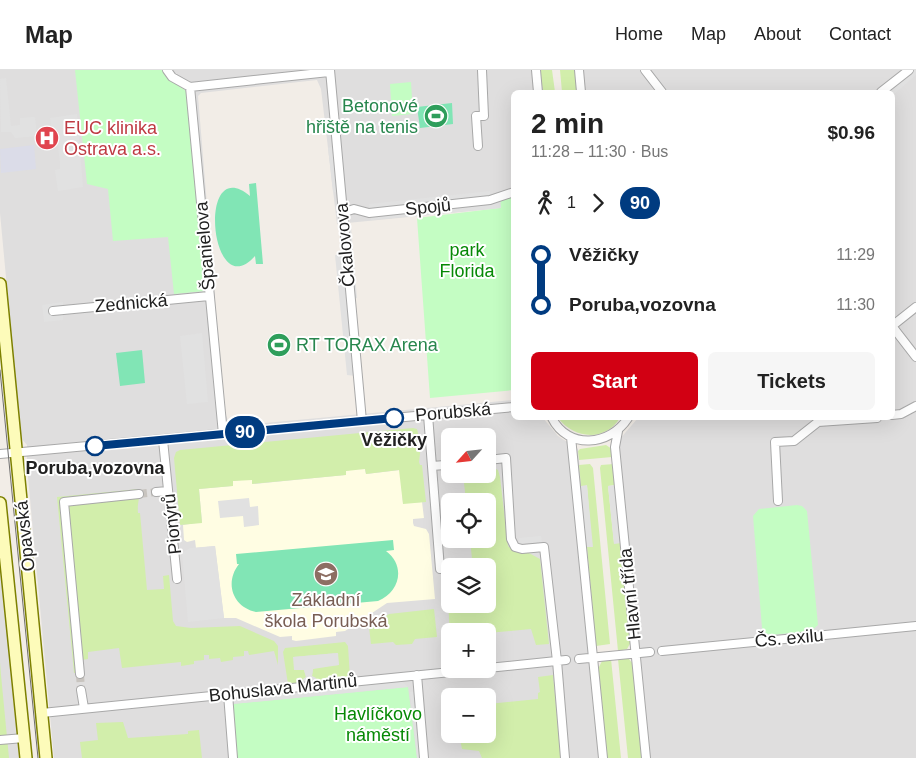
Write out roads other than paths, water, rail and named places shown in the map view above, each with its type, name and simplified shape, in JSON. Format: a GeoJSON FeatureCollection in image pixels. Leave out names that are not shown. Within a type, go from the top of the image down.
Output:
{"type":"FeatureCollection","features":[{"type":"Feature","properties":{"kind":"main road","name":"Opavská"},"geometry":{"type":"LineString","coordinates":[[0,284],[46,758]]}},
{"type":"Feature","properties":{"kind":"main road","name":"Opavská"},"geometry":{"type":"LineString","coordinates":[[0,503],[26,758]]}},
{"type":"Feature","properties":{"kind":"street"},"geometry":{"type":"LineString","coordinates":[[167,70],[172,77],[190,87],[329,71]]}},
{"type":"Feature","properties":{"kind":"street"},"geometry":{"type":"LineString","coordinates":[[478,146],[476,116],[484,116],[482,70]]}},
{"type":"Feature","properties":{"kind":"street"},"geometry":{"type":"LineString","coordinates":[[536,70],[538,90]]}},
{"type":"Feature","properties":{"kind":"street"},"geometry":{"type":"LineString","coordinates":[[579,70],[581,90]]}},
{"type":"Feature","properties":{"kind":"street"},"geometry":{"type":"LineString","coordinates":[[645,70],[660,90]]}},
{"type":"Feature","properties":{"kind":"street"},"geometry":{"type":"LineString","coordinates":[[883,90],[908,70]]}},
{"type":"Feature","properties":{"kind":"street","name":"Čkalovova"},"geometry":{"type":"LineString","coordinates":[[329,71],[362,421]]}},
{"type":"Feature","properties":{"kind":"street","name":"Španielova"},"geometry":{"type":"LineString","coordinates":[[190,87],[223,434]]}},
{"type":"Feature","properties":{"kind":"street","name":"Spojů"},"geometry":{"type":"LineString","coordinates":[[342,213],[350,209],[369,213],[490,200],[511,193]]}},
{"type":"Feature","properties":{"kind":"street","name":"Zednická"},"geometry":{"type":"LineString","coordinates":[[53,311],[209,296]]}},
{"type":"Feature","properties":{"kind":"street"},"geometry":{"type":"LineString","coordinates":[[895,324],[916,307]]}},
{"type":"Feature","properties":{"kind":"street"},"geometry":{"type":"LineString","coordinates":[[895,329],[916,357]]}},
{"type":"Feature","properties":{"kind":"street"},"geometry":{"type":"LineString","coordinates":[[895,415],[916,406]]}},
{"type":"Feature","properties":{"kind":"street","name":"Porubská"},"geometry":{"type":"LineString","coordinates":[[2,454],[511,407]]}},
{"type":"Feature","properties":{"kind":"street"},"geometry":{"type":"LineString","coordinates":[[428,415],[440,570]]}},
{"type":"Feature","properties":{"kind":"street"},"geometry":{"type":"LineString","coordinates":[[552,420],[571,437],[595,441],[618,431],[626,420]]}},
{"type":"Feature","properties":{"kind":"street"},"geometry":{"type":"LineString","coordinates":[[778,501],[774,442],[794,441],[818,422],[848,420]]}},
{"type":"Feature","properties":{"kind":"street","name":"Hlavní třída"},"geometry":{"type":"LineString","coordinates":[[618,431],[616,447],[646,758]]}},
{"type":"Feature","properties":{"kind":"street"},"geometry":{"type":"LineString","coordinates":[[571,437],[603,758]]}},
{"type":"Feature","properties":{"kind":"street","name":"Pionýrů"},"geometry":{"type":"LineString","coordinates":[[163,440],[177,579]]}},
{"type":"Feature","properties":{"kind":"street"},"geometry":{"type":"LineString","coordinates":[[496,459],[506,458],[512,540],[515,547],[522,549],[544,547],[557,661],[565,758]]}},
{"type":"Feature","properties":{"kind":"street"},"geometry":{"type":"LineString","coordinates":[[432,466],[441,465]]}},
{"type":"Feature","properties":{"kind":"street"},"geometry":{"type":"LineString","coordinates":[[156,492],[168,491]]}},
{"type":"Feature","properties":{"kind":"street"},"geometry":{"type":"LineString","coordinates":[[80,674],[64,502],[139,494]]}},
{"type":"Feature","properties":{"kind":"street","name":"Čs. exilu"},"geometry":{"type":"LineString","coordinates":[[662,651],[916,626]]}},
{"type":"Feature","properties":{"kind":"street"},"geometry":{"type":"LineString","coordinates":[[579,659],[650,652]]}},
{"type":"Feature","properties":{"kind":"street"},"geometry":{"type":"LineString","coordinates":[[496,667],[566,660]]}},
{"type":"Feature","properties":{"kind":"street","name":"Bohuslava Martinů"},"geometry":{"type":"LineString","coordinates":[[42,713],[441,673]]}},
{"type":"Feature","properties":{"kind":"street"},"geometry":{"type":"LineString","coordinates":[[417,675],[424,758]]}},
{"type":"Feature","properties":{"kind":"street"},"geometry":{"type":"LineString","coordinates":[[82,690],[84,708]]}},
{"type":"Feature","properties":{"kind":"street"},"geometry":{"type":"LineString","coordinates":[[228,694],[233,758]]}},
{"type":"Feature","properties":{"kind":"street"},"geometry":{"type":"LineString","coordinates":[[0,740],[24,738]]}},
{"type":"Feature","properties":{"kind":"tunnel"},"geometry":{"type":"LineString","coordinates":[[139,494],[156,492]]}},
{"type":"Feature","properties":{"kind":"tunnel"},"geometry":{"type":"LineString","coordinates":[[80,674],[81,690]]}},
{"type":"Feature","properties":{"kind":"tram line"},"geometry":{"type":"LineString","coordinates":[[0,370],[38,758]]}},
{"type":"Feature","properties":{"kind":"place","name":"Betonové hřiště na tenis"},"geometry":{"type":"Point","coordinates":[436,116]}},
{"type":"Feature","properties":{"kind":"place","name":"EUC klinika Ostrava a.s."},"geometry":{"type":"Point","coordinates":[47,138]}},
{"type":"Feature","properties":{"kind":"place","name":"RT TORAX Arena"},"geometry":{"type":"Point","coordinates":[279,345]}},
{"type":"Feature","properties":{"kind":"place","name":"Věžičky"},"geometry":{"type":"Point","coordinates":[394,418]}},
{"type":"Feature","properties":{"kind":"place","name":"Poruba,vozovna"},"geometry":{"type":"Point","coordinates":[95,446]}},
{"type":"Feature","properties":{"kind":"place","name":"Základní škola Porubská"},"geometry":{"type":"Point","coordinates":[326,574]}},
{"type":"Feature","properties":{"kind":"park label","name":"park Florida"},"geometry":{"type":"Point","coordinates":[467,260]}},
{"type":"Feature","properties":{"kind":"park label","name":"Havlíčkovo náměstí"},"geometry":{"type":"Point","coordinates":[378,724]}}]}
